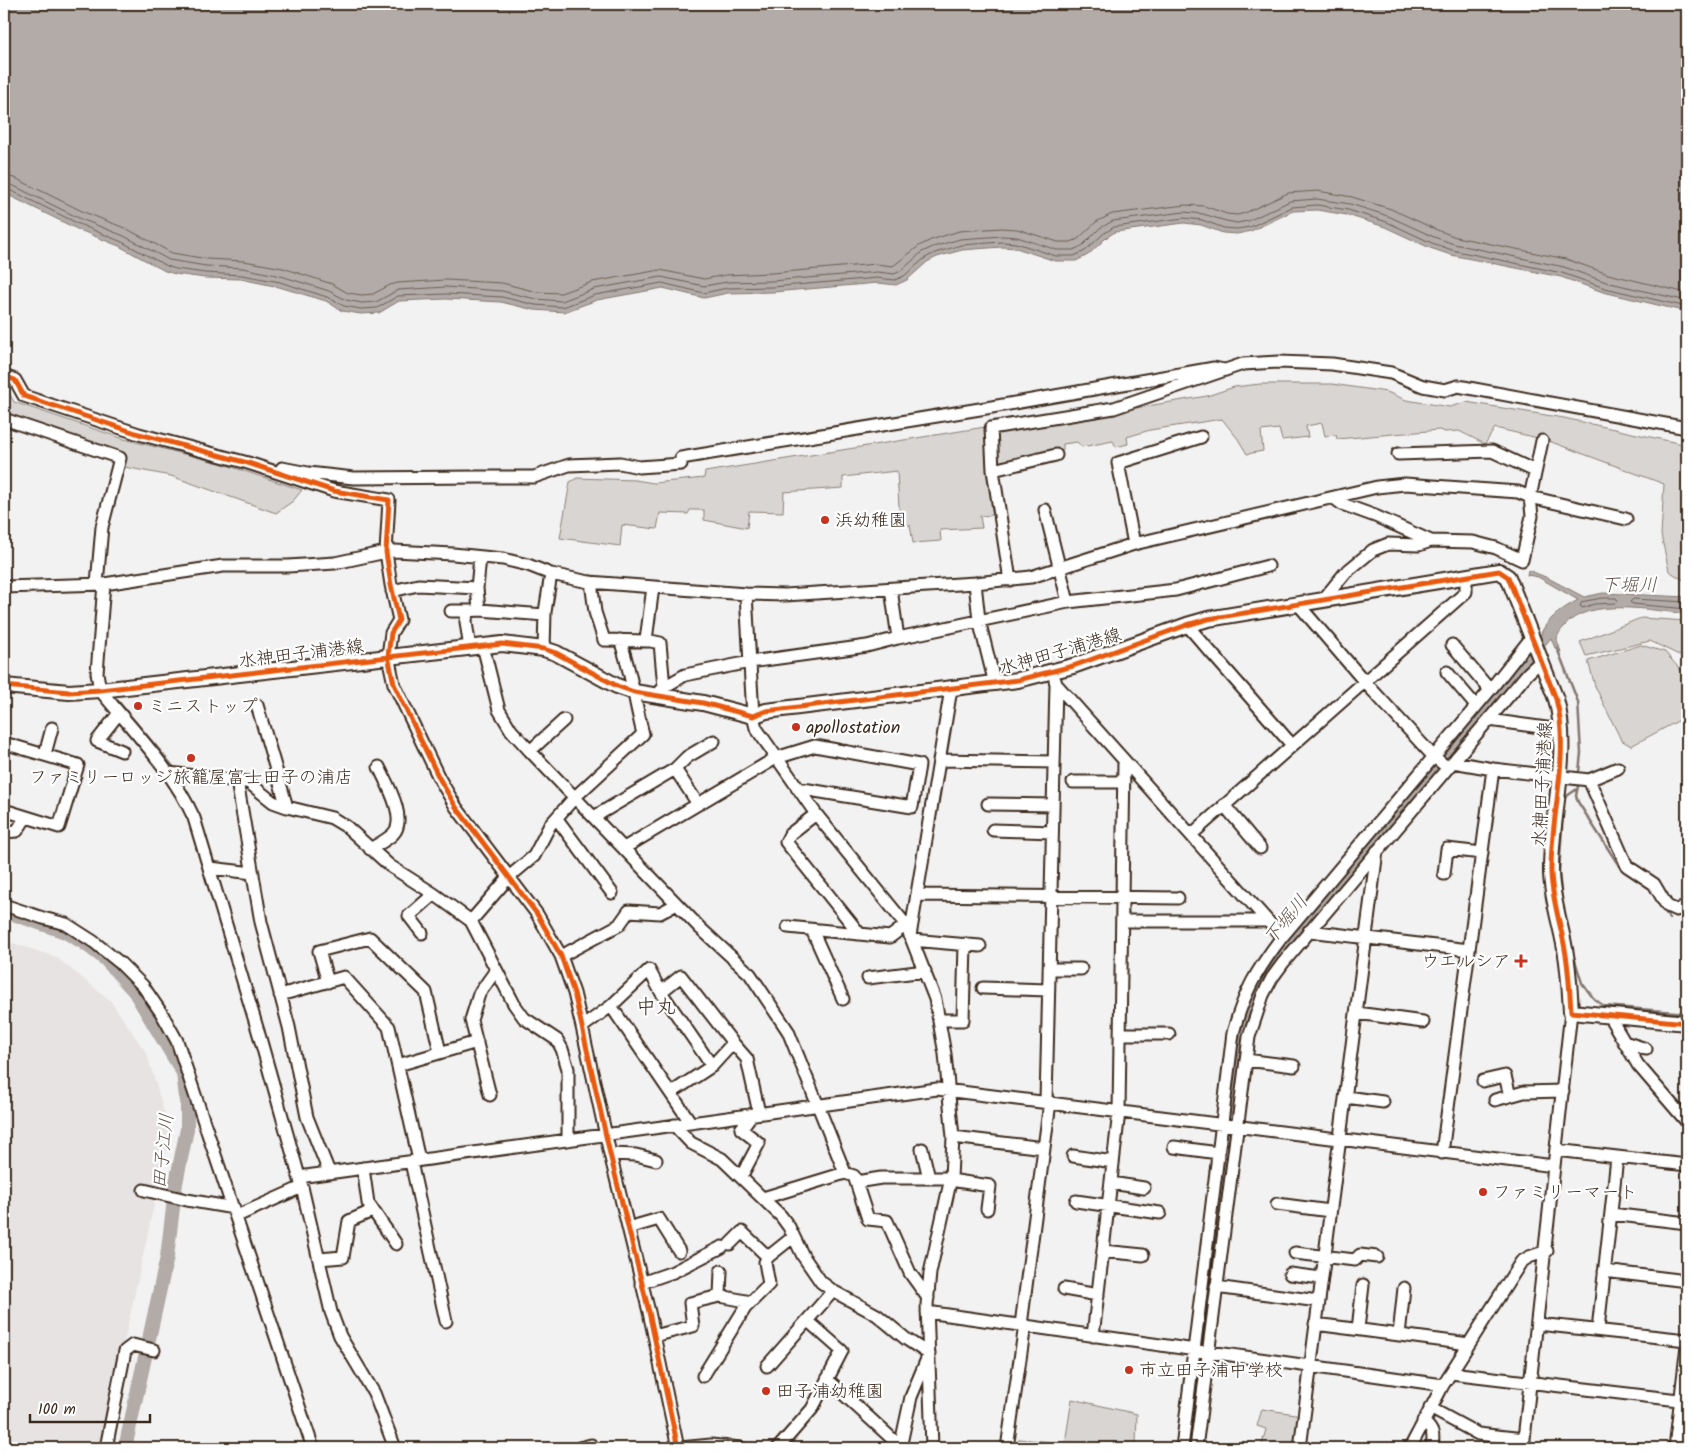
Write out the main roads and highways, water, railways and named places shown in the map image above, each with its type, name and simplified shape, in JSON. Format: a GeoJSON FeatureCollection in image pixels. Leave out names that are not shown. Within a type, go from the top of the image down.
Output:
{"type":"FeatureCollection","features":[{"type":"Feature","properties":{"kind":"main road","name":"水神田子浦港線"},"geometry":{"type":"LineString","coordinates":[[4,686],[60,692],[100,690],[476,644],[502,644],[544,649],[556,653],[617,686],[632,691],[660,691],[753,716],[766,711],[1018,680],[1054,678],[1133,645],[1208,619],[1499,571],[1508,577],[1560,712],[1559,777],[1551,871],[1566,956],[1571,1012],[1687,1024]]}},
{"type":"Feature","properties":{"kind":"water"},"geometry":{"type":"Polygon","coordinates":[[[4,4],[1687,4],[1687,312],[1603,292],[1561,277],[1451,255],[1430,248],[1385,227],[1347,215],[1317,210],[1293,211],[1251,231],[1237,234],[1223,233],[1201,225],[1184,223],[1115,232],[1088,255],[1076,261],[1055,261],[1016,248],[1002,247],[962,250],[927,262],[907,280],[896,285],[878,283],[773,292],[728,293],[704,298],[663,288],[597,300],[564,312],[534,310],[501,302],[446,299],[399,301],[379,313],[361,314],[342,311],[326,301],[279,287],[241,279],[205,278],[165,271],[119,246],[77,229],[4,193],[4,4]]]}},
{"type":"Feature","properties":{"kind":"water"},"geometry":{"type":"Polygon","coordinates":[[[1528,570],[1584,597],[1603,593],[1687,597],[1687,614],[1640,609],[1604,608],[1588,611],[1575,617],[1559,633],[1557,640],[1561,652],[1555,648],[1551,638],[1272,970],[1266,967],[1540,636],[1546,624],[1561,610],[1578,600],[1538,577],[1527,575],[1528,570]]]}},
{"type":"Feature","properties":{"kind":"waterway"},"geometry":{"type":"LineString","coordinates":[[1557,648],[1578,702],[1581,753],[1579,772]]}},
{"type":"Feature","properties":{"kind":"waterway"},"geometry":{"type":"LineString","coordinates":[[118,701],[176,770]]}},
{"type":"Feature","properties":{"kind":"waterway"},"geometry":{"type":"LineString","coordinates":[[1578,786],[1576,796],[1578,802],[1621,869],[1652,890]]}},
{"type":"Feature","properties":{"kind":"waterway"},"geometry":{"type":"LineString","coordinates":[[1577,789],[1564,798],[1559,872],[1562,902],[1574,957],[1582,983],[1594,999],[1604,1006],[1687,1013]]}},
{"type":"Feature","properties":{"kind":"waterway"},"geometry":{"type":"LineString","coordinates":[[1664,909],[1669,919]]}},
{"type":"Feature","properties":{"kind":"waterway","name":"田子江川"},"geometry":{"type":"LineString","coordinates":[[4,911],[65,932],[84,943],[105,959],[134,991],[183,1073],[187,1106],[187,1129],[176,1183],[167,1257],[125,1448]]}},
{"type":"Feature","properties":{"kind":"waterway","name":"下堀川"},"geometry":{"type":"LineString","coordinates":[[1188,1448],[1241,1029],[1257,983],[1278,954]]}},
{"type":"Feature","properties":{"kind":"waterway"},"geometry":{"type":"LineString","coordinates":[[1438,1409],[1445,1394]]}},
{"type":"Feature","properties":{"kind":"waterway"},"geometry":{"type":"LineString","coordinates":[[1431,1425],[1436,1414]]}},
{"type":"Feature","properties":{"kind":"place","name":"浜幼稚園"},"geometry":{"type":"Point","coordinates":[825,520]}},
{"type":"Feature","properties":{"kind":"place","name":"ミニストップ"},"geometry":{"type":"Point","coordinates":[138,706]}},
{"type":"Feature","properties":{"kind":"place","name":"apollostation"},"geometry":{"type":"Point","coordinates":[796,727]}},
{"type":"Feature","properties":{"kind":"place","name":"ファミリーロッジ旅籠屋富士田子の浦店"},"geometry":{"type":"Point","coordinates":[191,758]}},
{"type":"Feature","properties":{"kind":"place","name":"ウエルシア"},"geometry":{"type":"Point","coordinates":[1521,961]}},
{"type":"Feature","properties":{"kind":"place","name":"ファミリーマート"},"geometry":{"type":"Point","coordinates":[1483,1192]}},
{"type":"Feature","properties":{"kind":"place","name":"市立田子浦中学校"},"geometry":{"type":"Point","coordinates":[1129,1370]}},
{"type":"Feature","properties":{"kind":"place","name":"田子浦幼稚園"},"geometry":{"type":"Point","coordinates":[766,1391]}},
{"type":"Feature","properties":{"kind":"district","name":"中丸"},"geometry":{"type":"Point","coordinates":[656,1006]}}]}
